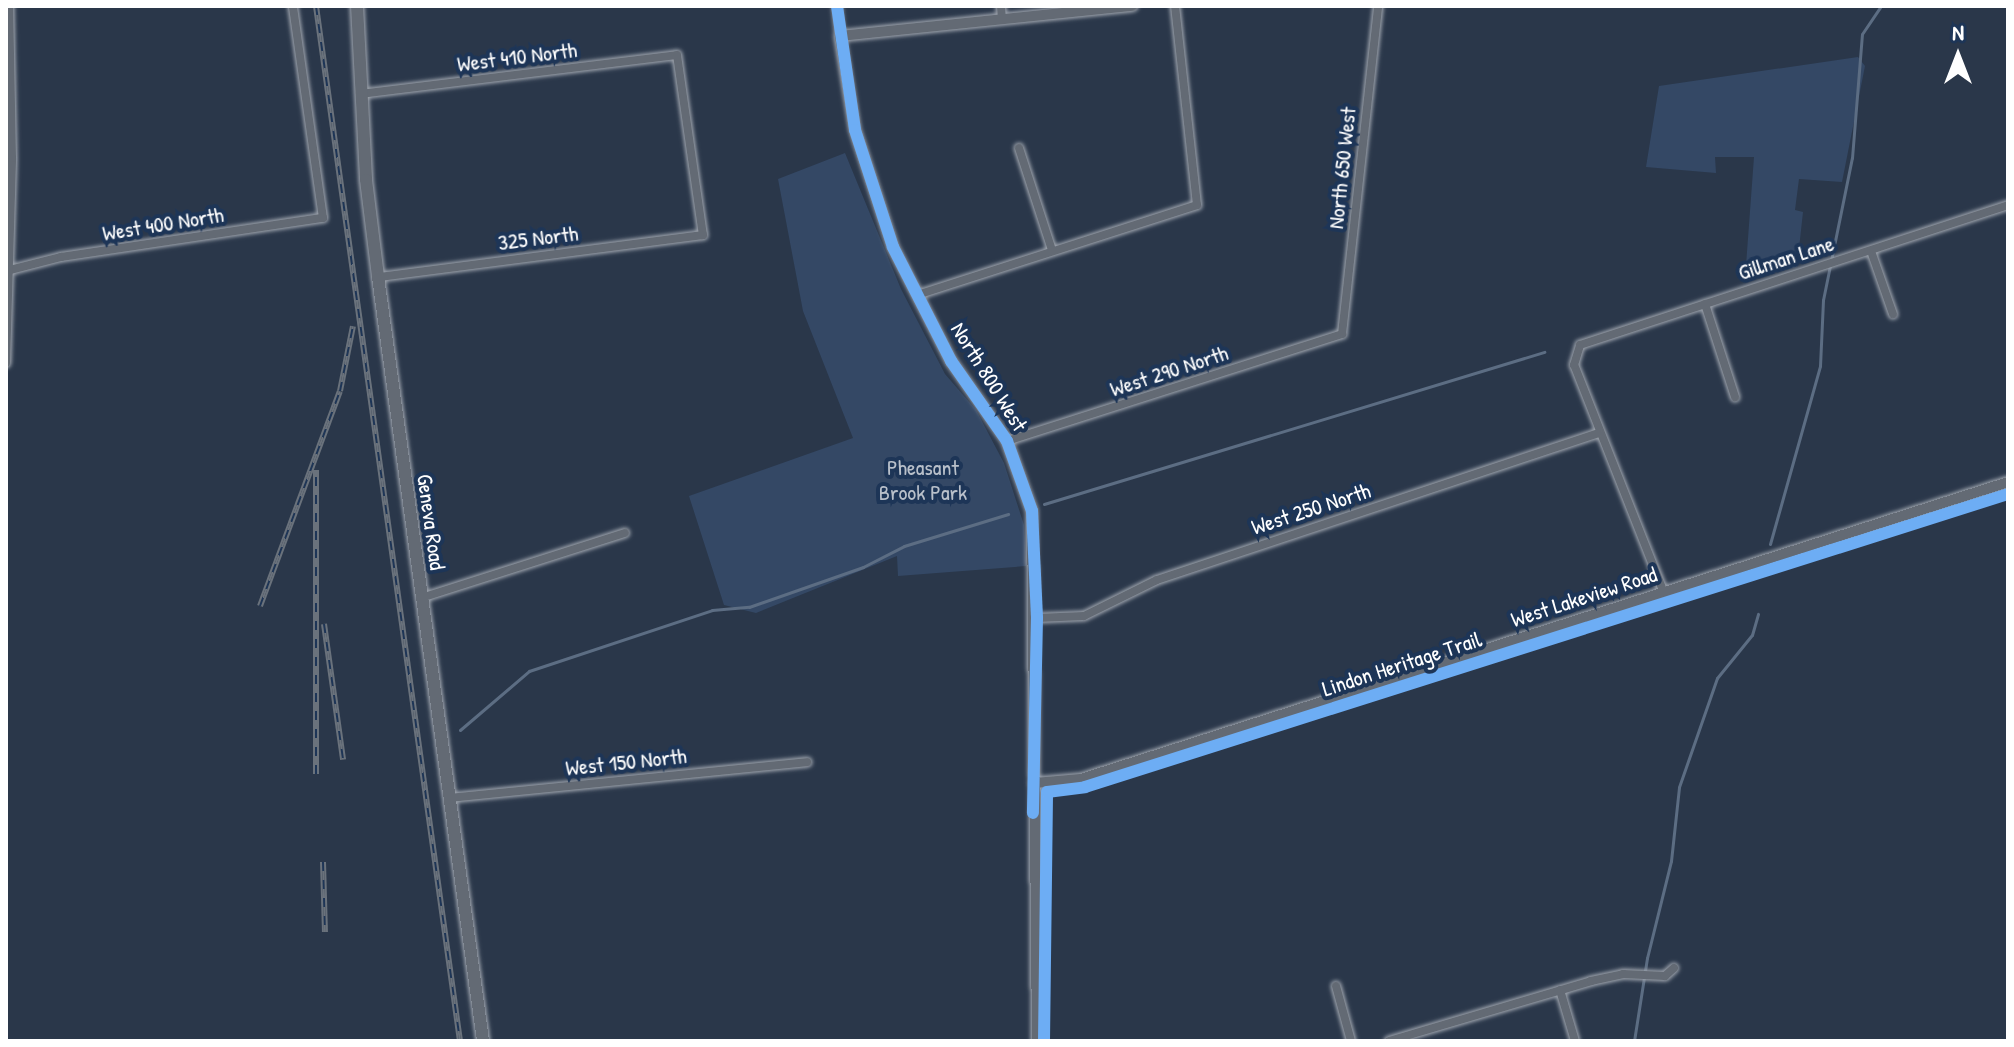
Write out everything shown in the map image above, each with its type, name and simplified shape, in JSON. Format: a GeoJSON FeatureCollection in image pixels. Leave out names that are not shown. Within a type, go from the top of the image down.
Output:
{"type":"FeatureCollection","features":[{"type":"Feature","properties":{"kind":"main road","name":"Geneva Road"},"geometry":{"type":"LineString","coordinates":[[357,6],[360,94],[378,277],[483,1041]]}},
{"type":"Feature","properties":{"kind":"street"},"geometry":{"type":"LineString","coordinates":[[6,363],[10,270],[9,6]]}},
{"type":"Feature","properties":{"kind":"street","name":"West 400 North"},"geometry":{"type":"LineString","coordinates":[[10,270],[61,257],[323,218],[293,6]]}},
{"type":"Feature","properties":{"kind":"street","name":"North 800 West"},"geometry":{"type":"LineString","coordinates":[[837,6],[865,168],[893,247],[951,361],[1007,441],[1032,511],[1037,618],[1034,783],[1037,1041]]}},
{"type":"Feature","properties":{"kind":"street"},"geometry":{"type":"LineString","coordinates":[[1001,6],[1002,19]]}},
{"type":"Feature","properties":{"kind":"street"},"geometry":{"type":"LineString","coordinates":[[840,36],[1132,6]]}},
{"type":"Feature","properties":{"kind":"street"},"geometry":{"type":"LineString","coordinates":[[917,295],[1197,205],[1175,6]]}},
{"type":"Feature","properties":{"kind":"street","name":"North 650 West"},"geometry":{"type":"LineString","coordinates":[[1342,334],[1378,6]]}},
{"type":"Feature","properties":{"kind":"street","name":"West 410 North"},"geometry":{"type":"LineString","coordinates":[[360,94],[677,55],[703,235]]}},
{"type":"Feature","properties":{"kind":"street"},"geometry":{"type":"LineString","coordinates":[[1019,148],[1052,250]]}},
{"type":"Feature","properties":{"kind":"street","name":"Gillman Lane"},"geometry":{"type":"LineString","coordinates":[[1599,433],[1574,365],[1577,349],[2008,205]]}},
{"type":"Feature","properties":{"kind":"street","name":"325 North"},"geometry":{"type":"LineString","coordinates":[[378,277],[703,235]]}},
{"type":"Feature","properties":{"kind":"street"},"geometry":{"type":"LineString","coordinates":[[1871,251],[1893,314]]}},
{"type":"Feature","properties":{"kind":"street"},"geometry":{"type":"LineString","coordinates":[[1705,304],[1735,397]]}},
{"type":"Feature","properties":{"kind":"street","name":"West 290 North"},"geometry":{"type":"LineString","coordinates":[[1007,441],[1342,334]]}},
{"type":"Feature","properties":{"kind":"street"},"geometry":{"type":"LineString","coordinates":[[1599,433],[1664,593]]}},
{"type":"Feature","properties":{"kind":"street","name":"West 250 North"},"geometry":{"type":"LineString","coordinates":[[1037,618],[1084,616],[1195,566],[1599,433]]}},
{"type":"Feature","properties":{"kind":"street","name":"West Lakeview Road"},"geometry":{"type":"LineString","coordinates":[[1034,783],[1081,779],[2008,482]]}},
{"type":"Feature","properties":{"kind":"street"},"geometry":{"type":"LineString","coordinates":[[421,598],[625,533]]}},
{"type":"Feature","properties":{"kind":"street","name":"West 150 North"},"geometry":{"type":"LineString","coordinates":[[448,798],[807,762]]}},
{"type":"Feature","properties":{"kind":"street"},"geometry":{"type":"LineString","coordinates":[[1389,1041],[1560,990],[1623,974],[1665,976],[1674,968]]}},
{"type":"Feature","properties":{"kind":"street"},"geometry":{"type":"LineString","coordinates":[[1336,986],[1351,1041]]}},
{"type":"Feature","properties":{"kind":"street"},"geometry":{"type":"LineString","coordinates":[[1560,990],[1575,1041]]}},
{"type":"Feature","properties":{"kind":"green space"},"geometry":{"type":"Polygon","coordinates":[[[1858,57],[1865,66],[1842,182],[1799,179],[1795,210],[1803,212],[1797,267],[1745,279],[1754,157],[1715,157],[1716,173],[1646,167],[1659,86],[1858,57]]]}},
{"type":"Feature","properties":{"kind":"green space","name":"Pheasant Brook Park"},"geometry":{"type":"Polygon","coordinates":[[[845,153],[901,289],[945,374],[976,410],[1004,463],[1024,525],[1026,566],[898,576],[897,556],[756,613],[724,605],[689,496],[853,438],[803,311],[778,179],[845,153]]]}},
{"type":"Feature","properties":{"kind":"waterway"},"geometry":{"type":"LineString","coordinates":[[1770,544],[1820,366],[1823,300],[1852,158],[1862,34],[1881,6]]}},
{"type":"Feature","properties":{"kind":"waterway"},"geometry":{"type":"LineString","coordinates":[[1044,504],[1544,352]]}},
{"type":"Feature","properties":{"kind":"waterway"},"geometry":{"type":"LineString","coordinates":[[460,730],[529,671],[712,610],[749,607],[863,567],[904,546],[1008,514]]}},
{"type":"Feature","properties":{"kind":"waterway"},"geometry":{"type":"LineString","coordinates":[[1634,1041],[1647,958],[1671,861],[1679,787],[1717,678],[1752,635],[1758,614]]}},
{"type":"Feature","properties":{"kind":"railway"},"geometry":{"type":"LineString","coordinates":[[316,6],[460,1041]]}},
{"type":"Feature","properties":{"kind":"railway"},"geometry":{"type":"LineString","coordinates":[[260,606],[340,391],[353,326]]}},
{"type":"Feature","properties":{"kind":"railway"},"geometry":{"type":"LineString","coordinates":[[316,470],[316,774]]}},
{"type":"Feature","properties":{"kind":"railway"},"geometry":{"type":"LineString","coordinates":[[324,624],[343,760]]}},
{"type":"Feature","properties":{"kind":"railway"},"geometry":{"type":"LineString","coordinates":[[323,862],[325,932]]}},
{"type":"Feature","properties":{"kind":"cycle path"},"geometry":{"type":"LineString","coordinates":[[837,6],[855,130],[893,247],[951,361],[1007,441],[1032,511],[1037,618],[1033,813]]}},
{"type":"Feature","properties":{"kind":"cycle path","name":"Lindon Heritage Trail"},"geometry":{"type":"LineString","coordinates":[[1044,1041],[1047,792],[1085,787],[2008,494]]}}]}
